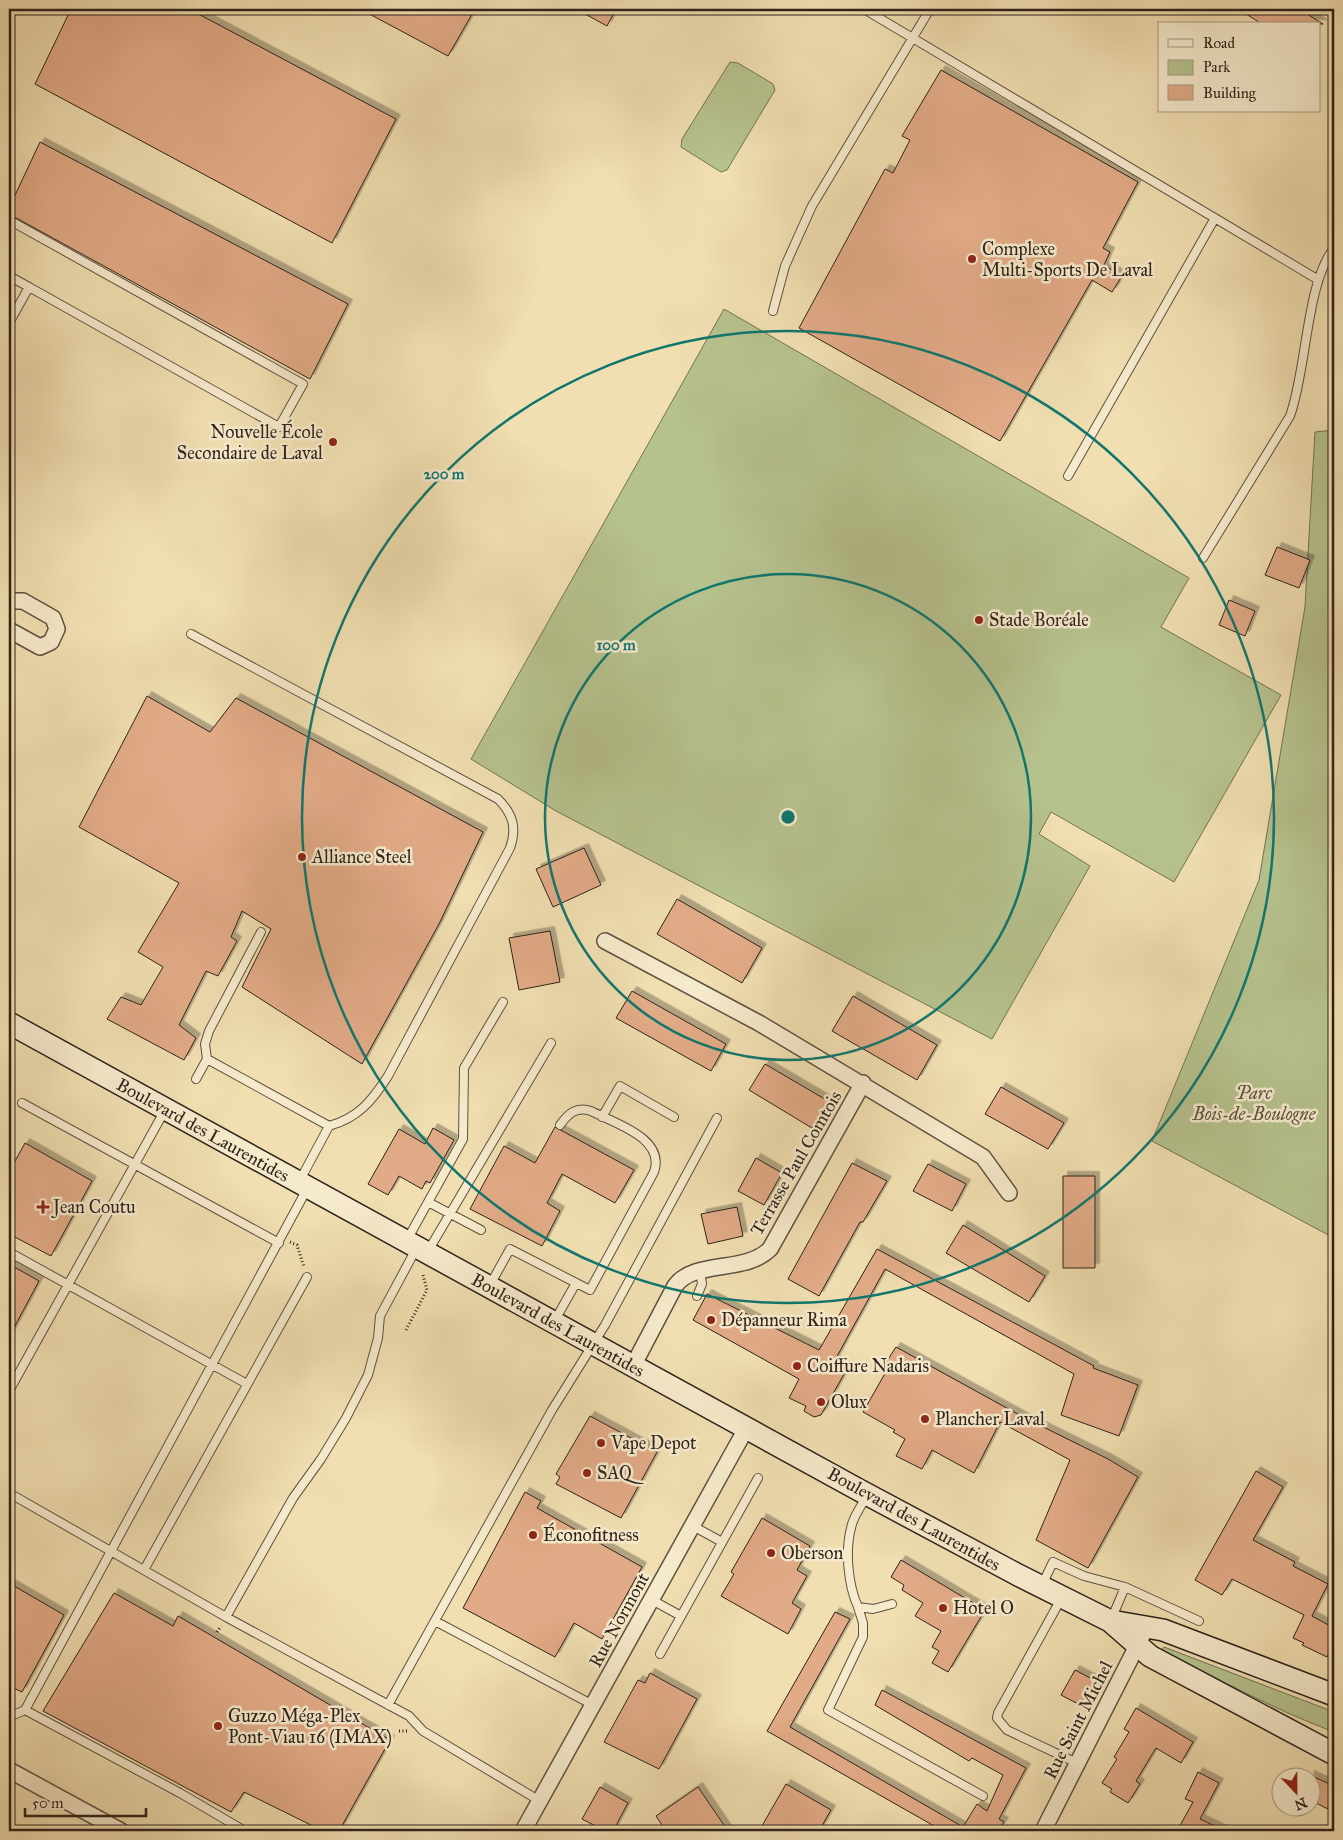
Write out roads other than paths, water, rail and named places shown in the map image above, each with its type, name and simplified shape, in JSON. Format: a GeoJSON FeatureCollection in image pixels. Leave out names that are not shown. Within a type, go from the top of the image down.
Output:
{"type":"FeatureCollection","features":[{"type":"Feature","properties":{"kind":"main road","name":"Boulevard des Laurentides"},"geometry":{"type":"LineString","coordinates":[[10,1027],[166,1109],[632,1366],[1041,1587],[1142,1636],[1163,1630],[1334,1695]]}},
{"type":"Feature","properties":{"kind":"main road","name":"Boulevard des Laurentides"},"geometry":{"type":"LineString","coordinates":[[1142,1636],[1150,1656],[1334,1754]]}},
{"type":"Feature","properties":{"kind":"street"},"geometry":{"type":"LineString","coordinates":[[9,602],[24,601],[53,618],[57,629],[51,642],[40,647],[9,630]]}},
{"type":"Feature","properties":{"kind":"street","name":"Terrasse Paul Comtois"},"geometry":{"type":"LineString","coordinates":[[605,941],[759,1023],[863,1083],[874,1093],[983,1157],[1008,1193]]}},
{"type":"Feature","properties":{"kind":"street","name":"Terrasse Paul Comtois"},"geometry":{"type":"LineString","coordinates":[[632,1366],[676,1284],[685,1277],[700,1272],[750,1261],[770,1249],[863,1083]]}},
{"type":"Feature","properties":{"kind":"street","name":"Rue Normont"},"geometry":{"type":"LineString","coordinates":[[523,1831],[747,1427]]}},
{"type":"Feature","properties":{"kind":"street","name":"Rue Saint Michel"},"geometry":{"type":"LineString","coordinates":[[1043,1831],[1142,1636]]}},
{"type":"Feature","properties":{"kind":"street"},"geometry":{"type":"LineString","coordinates":[[9,1770],[121,1831]]}},
{"type":"Feature","properties":{"kind":"lane"},"geometry":{"type":"LineString","coordinates":[[864,9],[1317,279]]}},
{"type":"Feature","properties":{"kind":"lane"},"geometry":{"type":"LineString","coordinates":[[773,311],[785,266],[812,206],[914,39],[930,9]]}},
{"type":"Feature","properties":{"kind":"lane"},"geometry":{"type":"LineString","coordinates":[[1068,476],[1215,218]]}},
{"type":"Feature","properties":{"kind":"lane"},"geometry":{"type":"LineString","coordinates":[[9,220],[303,384],[279,427],[9,276]]}},
{"type":"Feature","properties":{"kind":"lane"},"geometry":{"type":"LineString","coordinates":[[1204,558],[1290,416],[1297,396],[1317,279],[1334,248]]}},
{"type":"Feature","properties":{"kind":"lane"},"geometry":{"type":"LineString","coordinates":[[9,323],[29,287]]}},
{"type":"Feature","properties":{"kind":"lane"},"geometry":{"type":"LineString","coordinates":[[191,634],[498,799],[506,806],[513,821],[515,834],[510,848],[388,1076],[372,1099],[359,1113],[348,1120],[329,1126],[206,1059]]}},
{"type":"Feature","properties":{"kind":"lane"},"geometry":{"type":"LineString","coordinates":[[196,1079],[206,1059],[205,1044],[209,1031],[261,932]]}},
{"type":"Feature","properties":{"kind":"lane"},"geometry":{"type":"LineString","coordinates":[[226,1617],[293,1498],[322,1460],[368,1375],[378,1338],[380,1316],[417,1247],[428,1202],[463,1139],[464,1068],[503,1002]]}},
{"type":"Feature","properties":{"kind":"lane"},"geometry":{"type":"LineString","coordinates":[[417,1247],[450,1213],[551,1043]]}},
{"type":"Feature","properties":{"kind":"lane"},"geometry":{"type":"LineString","coordinates":[[602,1117],[620,1086],[674,1117]]}},
{"type":"Feature","properties":{"kind":"lane"},"geometry":{"type":"LineString","coordinates":[[22,1103],[279,1243]]}},
{"type":"Feature","properties":{"kind":"lane"},"geometry":{"type":"LineString","coordinates":[[9,1391],[66,1285],[166,1109]]}},
{"type":"Feature","properties":{"kind":"lane"},"geometry":{"type":"LineString","coordinates":[[489,1286],[510,1249],[590,1290],[656,1164],[655,1153],[645,1140],[587,1109],[571,1112],[560,1126]]}},
{"type":"Feature","properties":{"kind":"lane"},"geometry":{"type":"LineString","coordinates":[[388,1706],[552,1410],[593,1343],[717,1118]]}},
{"type":"Feature","properties":{"kind":"lane"},"geometry":{"type":"LineString","coordinates":[[9,1717],[25,1710],[113,1551],[279,1243],[329,1126]]}},
{"type":"Feature","properties":{"kind":"lane"},"geometry":{"type":"LineString","coordinates":[[428,1202],[481,1230]]}},
{"type":"Feature","properties":{"kind":"lane"},"geometry":{"type":"LineString","coordinates":[[9,1252],[247,1384]]}},
{"type":"Feature","properties":{"kind":"lane"},"geometry":{"type":"LineString","coordinates":[[697,1296],[702,1284],[700,1272]]}},
{"type":"Feature","properties":{"kind":"lane"},"geometry":{"type":"LineString","coordinates":[[144,1570],[307,1277]]}},
{"type":"Feature","properties":{"kind":"lane"},"geometry":{"type":"LineString","coordinates":[[554,1322],[576,1283]]}},
{"type":"Feature","properties":{"kind":"lane"},"geometry":{"type":"LineString","coordinates":[[660,1654],[758,1478]]}},
{"type":"Feature","properties":{"kind":"lane"},"geometry":{"type":"LineString","coordinates":[[9,1493],[226,1617],[409,1716],[423,1731],[540,1801]]}},
{"type":"Feature","properties":{"kind":"lane"},"geometry":{"type":"LineString","coordinates":[[868,1494],[851,1527],[850,1538],[852,1588],[863,1623],[863,1637],[828,1710],[983,1796]]}},
{"type":"Feature","properties":{"kind":"lane"},"geometry":{"type":"LineString","coordinates":[[693,1526],[722,1542]]}},
{"type":"Feature","properties":{"kind":"lane"},"geometry":{"type":"LineString","coordinates":[[1041,1587],[1053,1562],[1084,1576],[1125,1587],[1199,1621]]}},
{"type":"Feature","properties":{"kind":"lane"},"geometry":{"type":"LineString","coordinates":[[1110,1621],[1125,1587]]}},
{"type":"Feature","properties":{"kind":"lane"},"geometry":{"type":"LineString","coordinates":[[1062,1597],[998,1712],[997,1718],[1007,1730],[1077,1763]]}},
{"type":"Feature","properties":{"kind":"lane"},"geometry":{"type":"LineString","coordinates":[[652,1600],[681,1616]]}},
{"type":"Feature","properties":{"kind":"lane"},"geometry":{"type":"LineString","coordinates":[[858,1607],[873,1609],[892,1604]]}},
{"type":"Feature","properties":{"kind":"lane"},"geometry":{"type":"LineString","coordinates":[[435,1621],[593,1705]]}},
{"type":"Feature","properties":{"kind":"lane"},"geometry":{"type":"LineString","coordinates":[[25,1710],[180,1793],[244,1831]]}},
{"type":"Feature","properties":{"kind":"place","name":"Complexe Multi-Sports De Laval"},"geometry":{"type":"Point","coordinates":[972,259]}},
{"type":"Feature","properties":{"kind":"place","name":"Nouvelle École Secondaire de Laval"},"geometry":{"type":"Point","coordinates":[333,442]}},
{"type":"Feature","properties":{"kind":"place","name":"Stade Boréale"},"geometry":{"type":"Point","coordinates":[979,620]}},
{"type":"Feature","properties":{"kind":"place","name":"Alliance Steel"},"geometry":{"type":"Point","coordinates":[302,857]}},
{"type":"Feature","properties":{"kind":"place","name":"Jean Coutu"},"geometry":{"type":"Point","coordinates":[43,1207]}},
{"type":"Feature","properties":{"kind":"place","name":"Dépanneur Rima"},"geometry":{"type":"Point","coordinates":[711,1320]}},
{"type":"Feature","properties":{"kind":"place","name":"Coiffure Nadaris"},"geometry":{"type":"Point","coordinates":[797,1366]}},
{"type":"Feature","properties":{"kind":"place","name":"Olux"},"geometry":{"type":"Point","coordinates":[821,1402]}},
{"type":"Feature","properties":{"kind":"place","name":"Plancher Laval"},"geometry":{"type":"Point","coordinates":[925,1419]}},
{"type":"Feature","properties":{"kind":"place","name":"Vape Depot"},"geometry":{"type":"Point","coordinates":[601,1443]}},
{"type":"Feature","properties":{"kind":"place","name":"SAQ"},"geometry":{"type":"Point","coordinates":[587,1473]}},
{"type":"Feature","properties":{"kind":"place","name":"Éconofitness"},"geometry":{"type":"Point","coordinates":[533,1535]}},
{"type":"Feature","properties":{"kind":"place","name":"Oberson"},"geometry":{"type":"Point","coordinates":[771,1553]}},
{"type":"Feature","properties":{"kind":"place","name":"Hotel O"},"geometry":{"type":"Point","coordinates":[943,1608]}},
{"type":"Feature","properties":{"kind":"place","name":"Guzzo Méga-Plex Pont-Viau 16 (IMAX)"},"geometry":{"type":"Point","coordinates":[218,1726]}},
{"type":"Feature","properties":{"kind":"park label","name":"Parc Bois-de-Boulogne"},"geometry":{"type":"Point","coordinates":[1254,1103]}}]}
